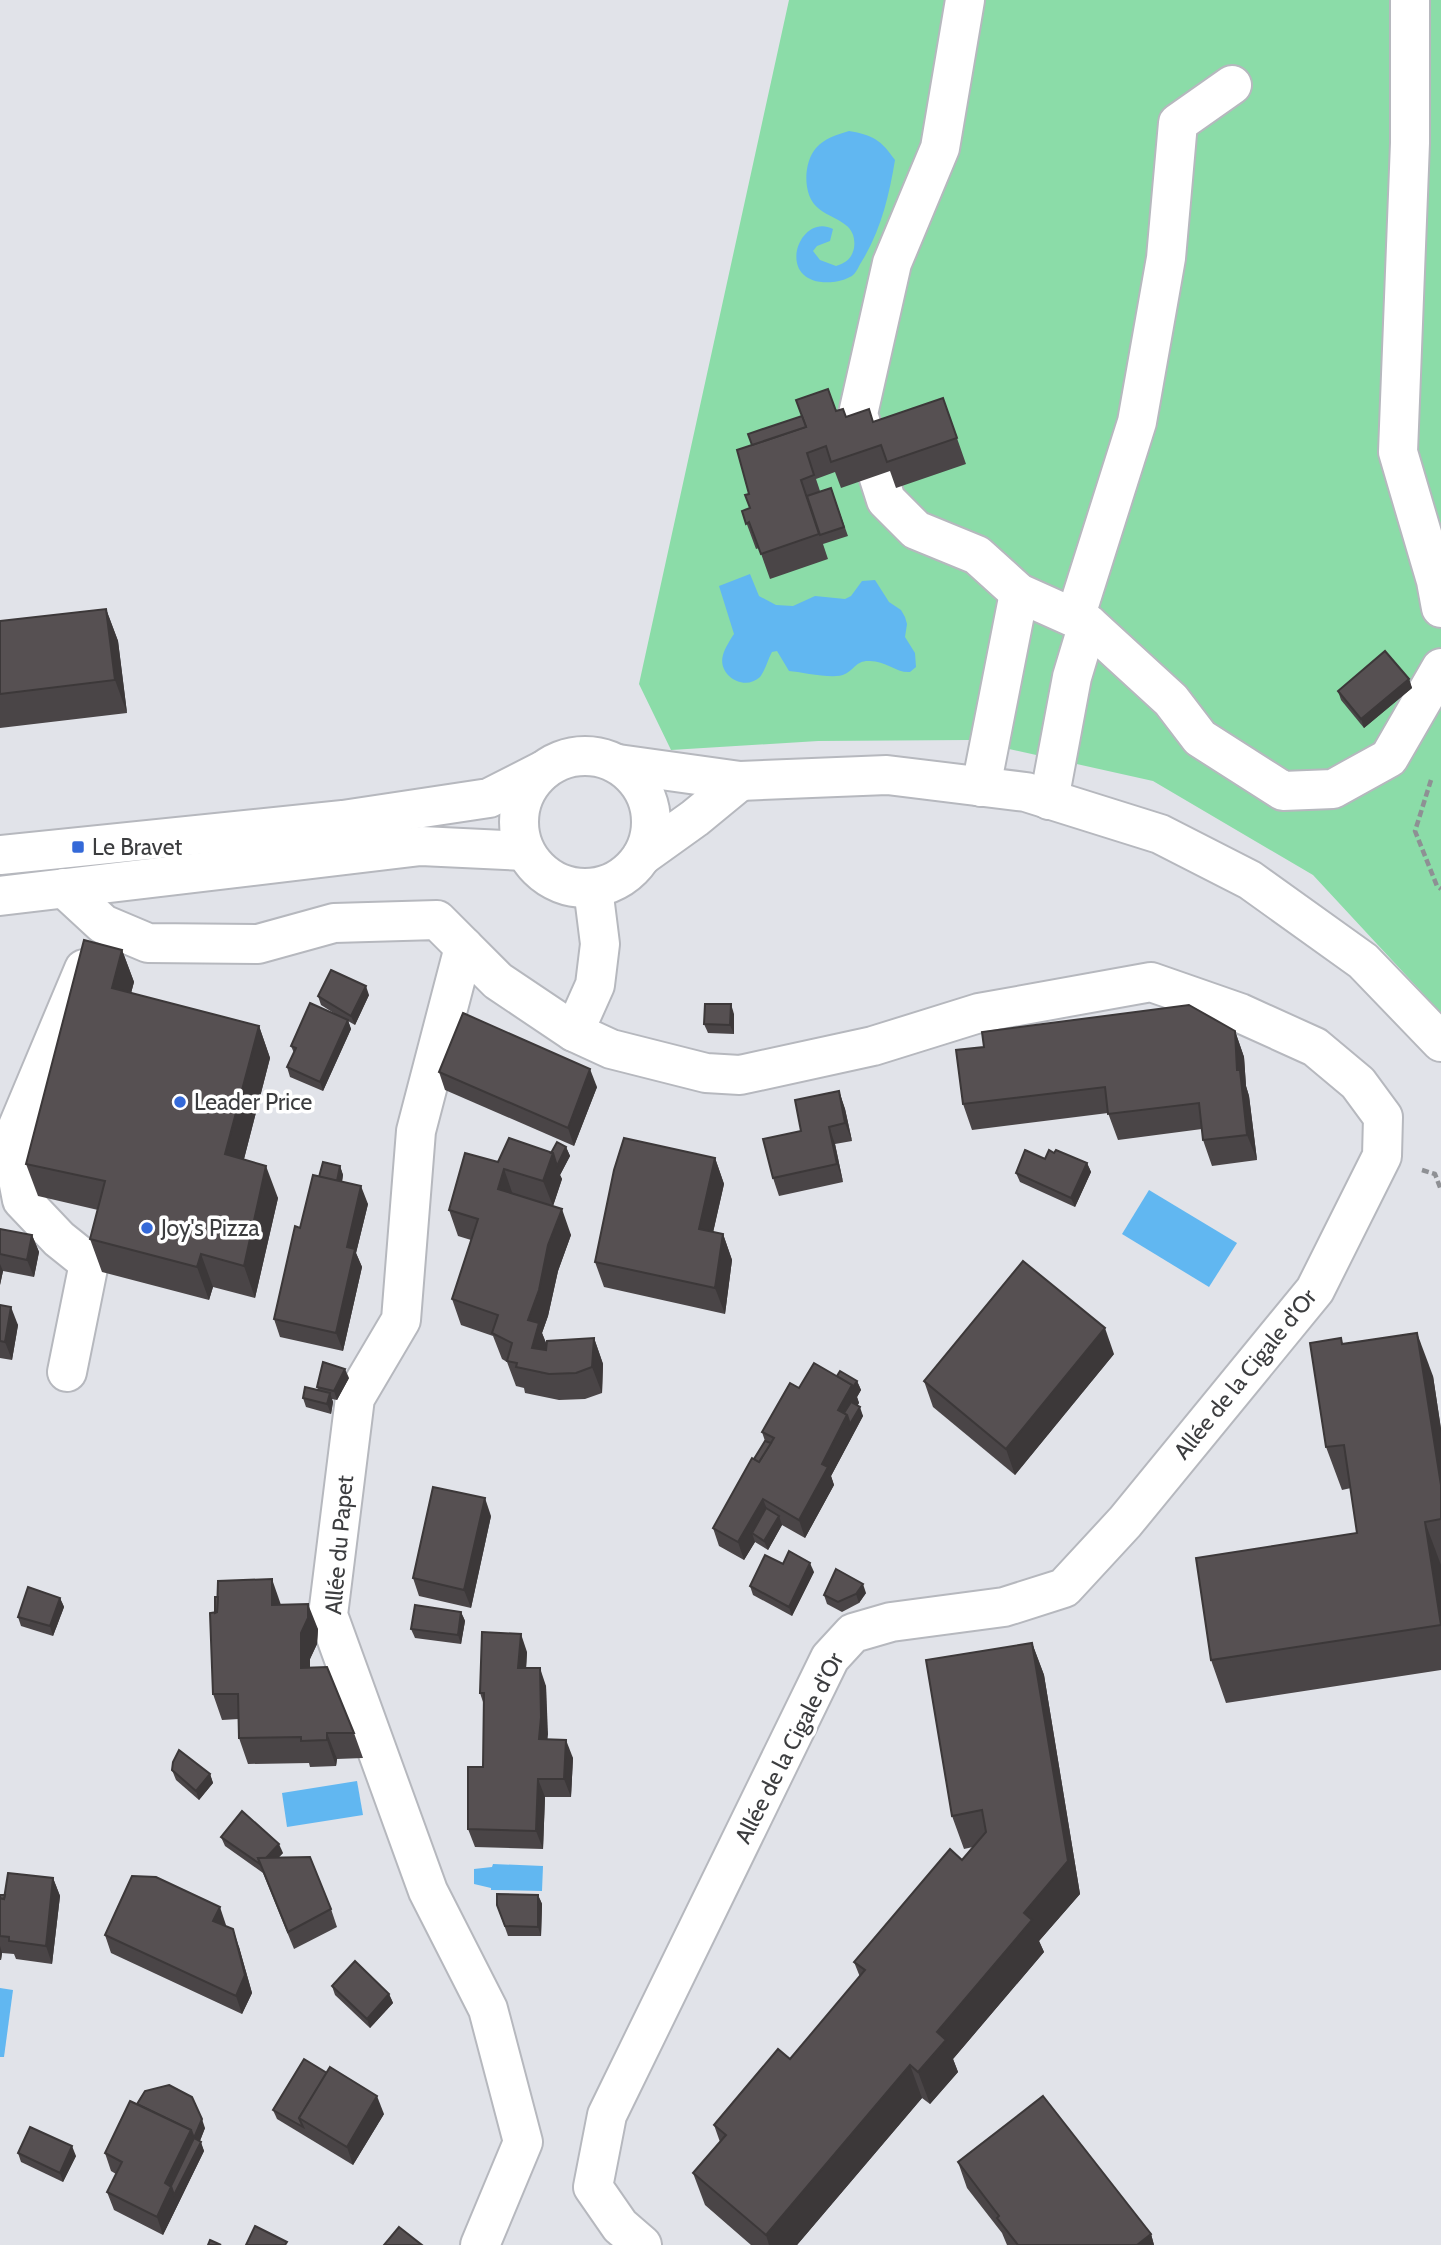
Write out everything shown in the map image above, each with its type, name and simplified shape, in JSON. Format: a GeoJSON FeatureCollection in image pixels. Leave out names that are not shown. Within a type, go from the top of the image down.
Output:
{"type":"FeatureCollection","features":[{"type":"Feature","properties":{"kind":"main road"},"geometry":{"type":"LineString","coordinates":[[866,439],[858,415],[892,263],[940,148],[965,0]]}},
{"type":"Feature","properties":{"kind":"main road"},"geometry":{"type":"LineString","coordinates":[[1410,0],[1410,143],[1398,452],[1436,581],[1441,608]]}},
{"type":"Feature","properties":{"kind":"main road"},"geometry":{"type":"LineString","coordinates":[[1049,800],[1081,621],[1137,422],[1166,258],[1178,123],[1232,85]]}},
{"type":"Feature","properties":{"kind":"main road"},"geometry":{"type":"LineString","coordinates":[[878,475],[886,500],[916,530],[977,555],[1019,593],[1081,621],[1171,700],[1200,738],[1283,791],[1333,789],[1389,758],[1441,668]]}},
{"type":"Feature","properties":{"kind":"main road"},"geometry":{"type":"LineString","coordinates":[[981,787],[1019,593]]}},
{"type":"Feature","properties":{"kind":"main road"},"geometry":{"type":"LineString","coordinates":[[0,855],[343,820],[489,798],[563,759],[591,756],[618,764],[740,781],[887,775],[1026,792],[1160,834],[1250,880],[1363,961],[1441,1042]]}},
{"type":"Feature","properties":{"kind":"main road"},"geometry":{"type":"LineString","coordinates":[[544,770],[530,786],[520,811],[520,834],[525,851],[546,876],[572,888],[593,888],[612,883],[630,872],[642,856],[651,832],[650,806],[636,779],[618,764]]}},
{"type":"Feature","properties":{"kind":"main road"},"geometry":{"type":"LineString","coordinates":[[642,856],[740,781]]}},
{"type":"Feature","properties":{"kind":"main road"},"geometry":{"type":"LineString","coordinates":[[0,896],[421,846],[525,851]]}},
{"type":"Feature","properties":{"kind":"main road"},"geometry":{"type":"LineString","coordinates":[[64,888],[103,925],[148,943],[258,944],[334,923],[437,920],[498,981],[574,1032],[596,985],[600,944],[593,888]]}},
{"type":"Feature","properties":{"kind":"main road"},"geometry":{"type":"LineString","coordinates":[[67,1372],[89,1263],[59,1239],[22,1200],[12,1143],[103,925]]}},
{"type":"Feature","properties":{"kind":"main road","name":"Allée du Papet"},"geometry":{"type":"LineString","coordinates":[[464,947],[416,1130],[401,1320],[355,1398],[328,1615],[428,1891],[488,2009],[523,2142],[480,2245]]}},
{"type":"Feature","properties":{"kind":"main road","name":"Allée de la Cigale d'Or"},"geometry":{"type":"LineString","coordinates":[[574,1032],[611,1049],[706,1073],[740,1074],[873,1046],[979,1013],[1151,982],[1240,1013],[1315,1046],[1359,1083],[1383,1117],[1382,1156],[1315,1290],[1125,1522],[1064,1588],[1004,1607],[891,1622],[852,1633],[830,1658],[607,2115],[593,2187],[620,2226],[642,2245]]}},
{"type":"Feature","properties":{"kind":"path"},"geometry":{"type":"LineString","coordinates":[[1434,769],[1415,831],[1441,890]]}},
{"type":"Feature","properties":{"kind":"green space"},"geometry":{"type":"Polygon","coordinates":[[[789,0],[1441,0],[1441,1013],[1313,875],[1153,781],[969,740],[818,741],[671,750],[639,684],[789,0]]]}},
{"type":"Feature","properties":{"kind":"water"},"geometry":{"type":"Polygon","coordinates":[[[849,131],[876,140],[890,153],[895,160],[890,187],[874,237],[854,274],[835,282],[814,280],[802,273],[797,263],[797,251],[810,230],[820,226],[833,229],[830,241],[817,246],[813,251],[820,260],[836,266],[850,257],[854,238],[847,226],[814,204],[808,191],[807,168],[819,145],[831,137],[849,131]]]}},
{"type":"Feature","properties":{"kind":"water"},"geometry":{"type":"Polygon","coordinates":[[[750,574],[759,596],[776,605],[793,606],[815,596],[845,599],[851,596],[862,581],[875,580],[889,602],[901,610],[905,617],[905,637],[915,653],[916,667],[905,672],[880,662],[868,661],[861,662],[840,676],[818,675],[789,671],[777,651],[772,652],[762,674],[754,681],[747,683],[733,679],[724,669],[722,662],[734,634],[719,586],[750,574]]]}},
{"type":"Feature","properties":{"kind":"water"},"geometry":{"type":"Polygon","coordinates":[[[1149,1190],[1237,1243],[1209,1287],[1122,1234],[1149,1190]]]}},
{"type":"Feature","properties":{"kind":"water"},"geometry":{"type":"Polygon","coordinates":[[[357,1781],[363,1815],[287,1827],[282,1793],[357,1781]]]}},
{"type":"Feature","properties":{"kind":"water"},"geometry":{"type":"Polygon","coordinates":[[[493,1864],[543,1866],[542,1891],[491,1890],[474,1884],[474,1869],[492,1867],[493,1864]]]}},
{"type":"Feature","properties":{"kind":"water"},"geometry":{"type":"Polygon","coordinates":[[[0,1988],[13,1990],[4,2057],[0,2057],[0,1988]]]}},
{"type":"Feature","properties":{"kind":"building"},"geometry":{"type":"Polygon","coordinates":[[[828,389],[836,411],[843,409],[846,417],[869,409],[873,422],[943,398],[957,438],[887,462],[881,445],[831,462],[826,446],[807,453],[814,475],[801,480],[819,534],[761,554],[742,511],[750,508],[745,495],[749,494],[737,450],[806,427],[796,400],[828,389]]]}},
{"type":"Feature","properties":{"kind":"building"},"geometry":{"type":"Polygon","coordinates":[[[802,416],[806,427],[752,445],[748,434],[802,416]]]}},
{"type":"Feature","properties":{"kind":"building"},"geometry":{"type":"Polygon","coordinates":[[[831,488],[844,527],[820,535],[807,496],[831,488]]]}},
{"type":"Feature","properties":{"kind":"building"},"geometry":{"type":"Polygon","coordinates":[[[106,609],[115,680],[0,694],[0,621],[106,609]]]}},
{"type":"Feature","properties":{"kind":"building"},"geometry":{"type":"Polygon","coordinates":[[[1385,651],[1409,679],[1361,719],[1338,691],[1385,651]]]}},
{"type":"Feature","properties":{"kind":"building"},"geometry":{"type":"Polygon","coordinates":[[[84,940],[122,950],[112,988],[259,1026],[225,1154],[266,1166],[244,1266],[201,1254],[197,1267],[90,1239],[105,1181],[26,1164],[84,940]]]}},
{"type":"Feature","properties":{"kind":"building"},"geometry":{"type":"Polygon","coordinates":[[[331,970],[366,986],[351,1016],[318,996],[331,970]]]}},
{"type":"Feature","properties":{"kind":"building"},"geometry":{"type":"Polygon","coordinates":[[[310,1003],[348,1020],[320,1082],[287,1067],[296,1048],[291,1046],[310,1003]]]}},
{"type":"Feature","properties":{"kind":"building"},"geometry":{"type":"Polygon","coordinates":[[[705,1004],[731,1004],[730,1025],[704,1024],[705,1004]]]}},
{"type":"Feature","properties":{"kind":"building"},"geometry":{"type":"Polygon","coordinates":[[[1189,1005],[1235,1031],[1237,1070],[1240,1070],[1247,1135],[1203,1140],[1199,1103],[1108,1114],[1105,1087],[963,1104],[956,1050],[984,1047],[982,1032],[1189,1005]]]}},
{"type":"Feature","properties":{"kind":"building"},"geometry":{"type":"Polygon","coordinates":[[[463,1013],[590,1069],[568,1128],[439,1072],[463,1013]]]}},
{"type":"Feature","properties":{"kind":"building"},"geometry":{"type":"Polygon","coordinates":[[[839,1091],[845,1123],[829,1127],[837,1164],[773,1178],[763,1139],[801,1131],[795,1100],[839,1091]]]}},
{"type":"Feature","properties":{"kind":"building"},"geometry":{"type":"Polygon","coordinates":[[[509,1138],[553,1153],[543,1181],[504,1169],[498,1189],[562,1209],[548,1245],[539,1290],[528,1320],[539,1323],[532,1348],[546,1350],[547,1341],[594,1338],[592,1367],[576,1373],[549,1374],[516,1367],[517,1363],[507,1361],[512,1343],[492,1333],[498,1315],[452,1299],[478,1219],[449,1210],[465,1153],[498,1162],[509,1138]]]}},
{"type":"Feature","properties":{"kind":"building"},"geometry":{"type":"Polygon","coordinates":[[[624,1138],[715,1158],[699,1229],[723,1234],[715,1288],[595,1262],[614,1170],[624,1138]]]}},
{"type":"Feature","properties":{"kind":"building"},"geometry":{"type":"Polygon","coordinates":[[[557,1142],[566,1147],[557,1166],[551,1153],[557,1142]]]}},
{"type":"Feature","properties":{"kind":"building"},"geometry":{"type":"Polygon","coordinates":[[[1025,1150],[1045,1159],[1049,1150],[1054,1153],[1056,1150],[1087,1163],[1071,1198],[1016,1173],[1025,1150]]]}},
{"type":"Feature","properties":{"kind":"building"},"geometry":{"type":"Polygon","coordinates":[[[323,1162],[340,1166],[337,1181],[319,1177],[323,1162]]]}},
{"type":"Feature","properties":{"kind":"building"},"geometry":{"type":"Polygon","coordinates":[[[313,1175],[361,1186],[347,1247],[355,1249],[336,1333],[274,1319],[295,1226],[300,1228],[313,1175]]]}},
{"type":"Feature","properties":{"kind":"building"},"geometry":{"type":"Polygon","coordinates":[[[0,1229],[32,1235],[27,1260],[0,1254],[0,1229]]]}},
{"type":"Feature","properties":{"kind":"building"},"geometry":{"type":"Polygon","coordinates":[[[1023,1261],[1105,1328],[1006,1449],[924,1381],[1023,1261]]]}},
{"type":"Feature","properties":{"kind":"building"},"geometry":{"type":"Polygon","coordinates":[[[0,1305],[11,1307],[5,1342],[0,1341],[0,1305]]]}},
{"type":"Feature","properties":{"kind":"building"},"geometry":{"type":"Polygon","coordinates":[[[1417,1333],[1441,1485],[1441,1519],[1425,1522],[1441,1625],[1211,1660],[1196,1558],[1357,1533],[1344,1445],[1326,1447],[1310,1343],[1341,1338],[1342,1344],[1417,1333]]]}},
{"type":"Feature","properties":{"kind":"building"},"geometry":{"type":"Polygon","coordinates":[[[323,1362],[345,1369],[334,1391],[317,1387],[323,1362]]]}},
{"type":"Feature","properties":{"kind":"building"},"geometry":{"type":"Polygon","coordinates":[[[814,1363],[852,1385],[838,1410],[847,1415],[822,1464],[828,1467],[799,1520],[763,1499],[738,1542],[713,1528],[752,1458],[759,1462],[774,1438],[762,1432],[790,1383],[799,1388],[814,1363]]]}},
{"type":"Feature","properties":{"kind":"building"},"geometry":{"type":"Polygon","coordinates":[[[840,1371],[857,1381],[853,1387],[837,1376],[840,1371]]]}},
{"type":"Feature","properties":{"kind":"building"},"geometry":{"type":"Polygon","coordinates":[[[305,1387],[330,1393],[327,1404],[303,1398],[305,1387]]]}},
{"type":"Feature","properties":{"kind":"building"},"geometry":{"type":"Polygon","coordinates":[[[851,1402],[860,1407],[850,1424],[844,1413],[851,1402]]]}},
{"type":"Feature","properties":{"kind":"building"},"geometry":{"type":"Polygon","coordinates":[[[765,1441],[771,1443],[759,1462],[754,1459],[765,1441]]]}},
{"type":"Feature","properties":{"kind":"building"},"geometry":{"type":"Polygon","coordinates":[[[433,1487],[485,1498],[464,1590],[413,1578],[433,1487]]]}},
{"type":"Feature","properties":{"kind":"building"},"geometry":{"type":"Polygon","coordinates":[[[766,1508],[779,1516],[764,1541],[752,1533],[766,1508]]]}},
{"type":"Feature","properties":{"kind":"building"},"geometry":{"type":"Polygon","coordinates":[[[789,1551],[810,1563],[789,1607],[750,1586],[765,1555],[783,1564],[789,1551]]]}},
{"type":"Feature","properties":{"kind":"building"},"geometry":{"type":"Polygon","coordinates":[[[836,1569],[863,1584],[856,1594],[838,1602],[824,1595],[836,1569]]]}},
{"type":"Feature","properties":{"kind":"building"},"geometry":{"type":"Polygon","coordinates":[[[272,1579],[272,1605],[308,1604],[308,1618],[301,1633],[301,1668],[327,1667],[354,1733],[327,1733],[327,1740],[301,1741],[301,1737],[239,1738],[238,1694],[213,1694],[210,1613],[217,1612],[218,1581],[272,1579]]]}},
{"type":"Feature","properties":{"kind":"building"},"geometry":{"type":"Polygon","coordinates":[[[28,1587],[60,1598],[50,1626],[18,1617],[28,1587]]]}},
{"type":"Feature","properties":{"kind":"building"},"geometry":{"type":"Polygon","coordinates":[[[215,1597],[218,1597],[215,1613],[215,1597]]]}},
{"type":"Feature","properties":{"kind":"building"},"geometry":{"type":"Polygon","coordinates":[[[415,1605],[461,1612],[458,1635],[411,1629],[415,1605]]]}},
{"type":"Feature","properties":{"kind":"building"},"geometry":{"type":"Polygon","coordinates":[[[482,1632],[521,1634],[518,1668],[540,1668],[539,1739],[566,1740],[564,1779],[538,1779],[536,1831],[468,1829],[468,1767],[483,1767],[484,1693],[480,1693],[482,1632]]]}},
{"type":"Feature","properties":{"kind":"building"},"geometry":{"type":"Polygon","coordinates":[[[1032,1643],[1068,1861],[1024,1913],[1032,1920],[937,2032],[946,2040],[918,2072],[910,2065],[766,2235],[693,2173],[726,2135],[714,2125],[778,2049],[790,2059],[865,1970],[854,1962],[950,1849],[962,1860],[986,1832],[982,1810],[952,1816],[926,1660],[1032,1643]]]}},
{"type":"Feature","properties":{"kind":"building"},"geometry":{"type":"Polygon","coordinates":[[[179,1750],[210,1774],[196,1791],[172,1770],[179,1750]]]}},
{"type":"Feature","properties":{"kind":"building"},"geometry":{"type":"Polygon","coordinates":[[[242,1811],[279,1844],[266,1858],[258,1858],[260,1864],[221,1837],[242,1811]]]}},
{"type":"Feature","properties":{"kind":"building"},"geometry":{"type":"Polygon","coordinates":[[[310,1857],[331,1909],[288,1932],[258,1858],[310,1857]]]}},
{"type":"Feature","properties":{"kind":"building"},"geometry":{"type":"Polygon","coordinates":[[[8,1873],[53,1878],[46,1946],[9,1941],[9,1937],[0,1936],[0,1898],[4,1899],[8,1873]]]}},
{"type":"Feature","properties":{"kind":"building"},"geometry":{"type":"Polygon","coordinates":[[[132,1876],[156,1877],[220,1907],[213,1921],[233,1929],[245,1975],[236,1996],[105,1935],[132,1876]]]}},
{"type":"Feature","properties":{"kind":"building"},"geometry":{"type":"Polygon","coordinates":[[[497,1894],[538,1895],[538,1927],[505,1926],[497,1905],[497,1894]]]}},
{"type":"Feature","properties":{"kind":"building"},"geometry":{"type":"Polygon","coordinates":[[[355,1961],[389,1994],[367,2019],[332,1986],[355,1961]]]}},
{"type":"Feature","properties":{"kind":"building"},"geometry":{"type":"Polygon","coordinates":[[[304,2059],[327,2073],[299,2118],[303,2127],[273,2110],[304,2059]]]}},
{"type":"Feature","properties":{"kind":"building"},"geometry":{"type":"Polygon","coordinates":[[[330,2067],[377,2096],[347,2147],[299,2118],[330,2067]]]}},
{"type":"Feature","properties":{"kind":"building"},"geometry":{"type":"Polygon","coordinates":[[[169,2085],[192,2097],[202,2119],[194,2138],[191,2130],[137,2104],[145,2091],[169,2085]]]}},
{"type":"Feature","properties":{"kind":"building"},"geometry":{"type":"Polygon","coordinates":[[[1043,2096],[1151,2234],[1137,2245],[1018,2245],[958,2162],[1043,2096]]]}},
{"type":"Feature","properties":{"kind":"building"},"geometry":{"type":"Polygon","coordinates":[[[130,2101],[191,2130],[165,2183],[171,2187],[157,2217],[107,2192],[122,2162],[105,2153],[130,2101]]]}},
{"type":"Feature","properties":{"kind":"building"},"geometry":{"type":"Polygon","coordinates":[[[30,2127],[72,2146],[60,2173],[18,2153],[30,2127]]]}},
{"type":"Feature","properties":{"kind":"building"},"geometry":{"type":"Polygon","coordinates":[[[194,2138],[201,2142],[174,2195],[171,2186],[194,2138]]]}},
{"type":"Feature","properties":{"kind":"building"},"geometry":{"type":"Polygon","coordinates":[[[255,2226],[287,2242],[285,2245],[246,2245],[255,2226]]]}},
{"type":"Feature","properties":{"kind":"building"},"geometry":{"type":"Polygon","coordinates":[[[399,2227],[422,2245],[384,2245],[399,2227]]]}},
{"type":"Feature","properties":{"kind":"building"},"geometry":{"type":"Polygon","coordinates":[[[210,2240],[221,2245],[208,2245],[210,2240]]]}},
{"type":"Feature","properties":{"kind":"place","name":"Le Bravet"},"geometry":{"type":"Point","coordinates":[78,847]}},
{"type":"Feature","properties":{"kind":"place","name":"Leader Price"},"geometry":{"type":"Point","coordinates":[180,1102]}},
{"type":"Feature","properties":{"kind":"place","name":"Joy's Pizza"},"geometry":{"type":"Point","coordinates":[147,1228]}}]}
